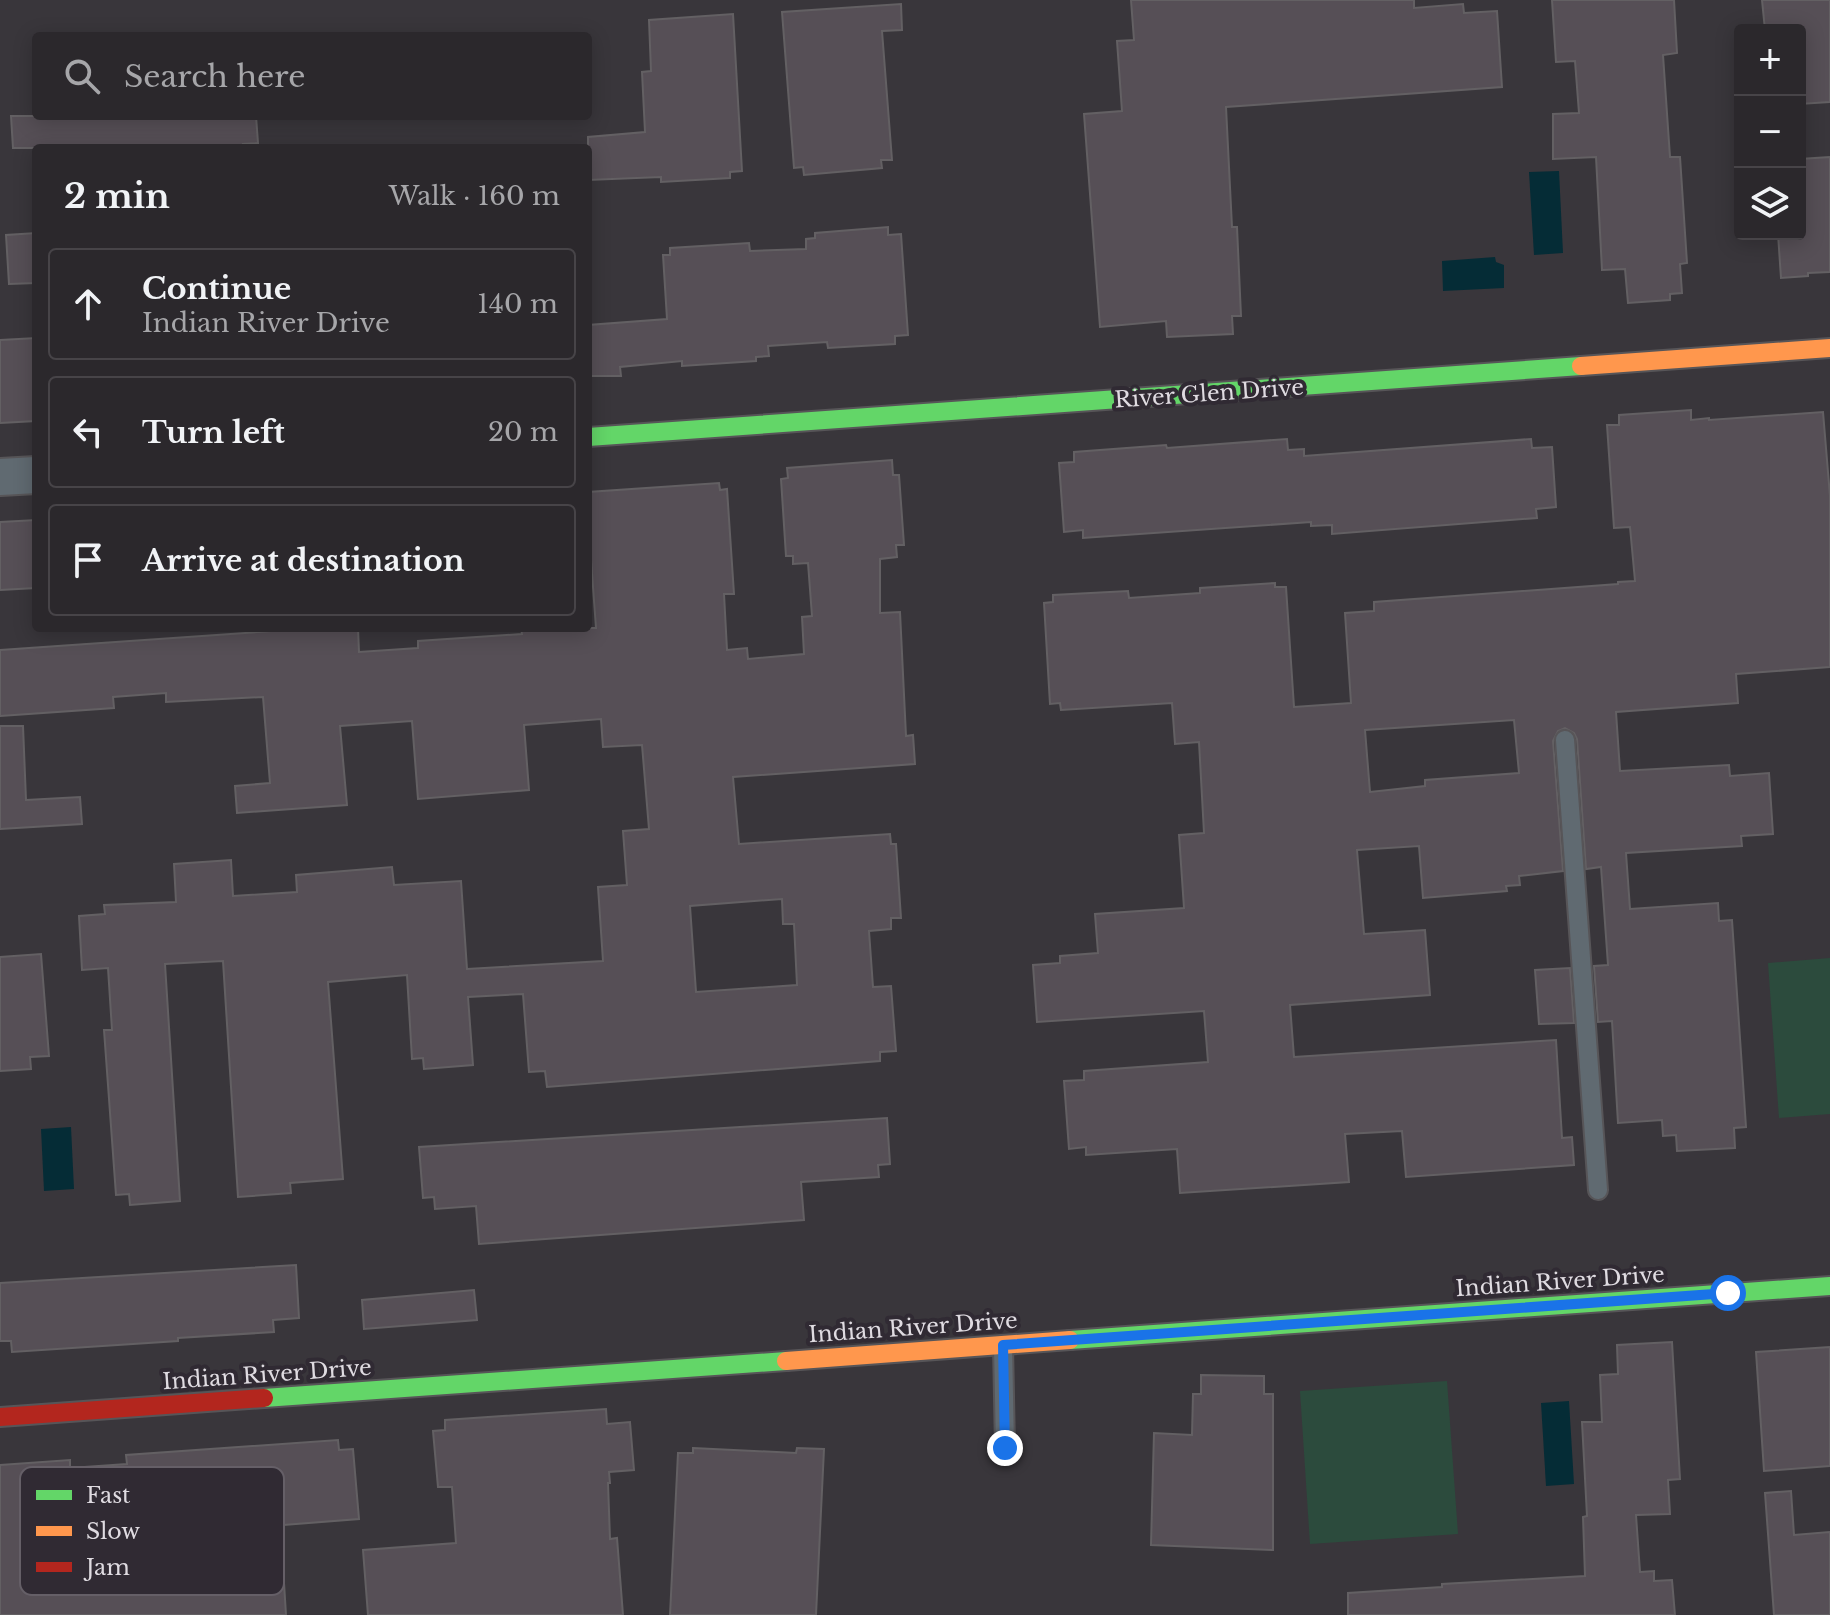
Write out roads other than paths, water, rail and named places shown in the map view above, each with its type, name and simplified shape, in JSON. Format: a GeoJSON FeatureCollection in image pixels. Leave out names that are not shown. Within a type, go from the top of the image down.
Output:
{"type":"FeatureCollection","features":[{"type":"Feature","properties":{"kind":"street","name":"River Glen Drive"},"geometry":{"type":"LineString","coordinates":[[592,437],[1830,348]]}},
{"type":"Feature","properties":{"kind":"street"},"geometry":{"type":"LineString","coordinates":[[0,477],[32,475]]}},
{"type":"Feature","properties":{"kind":"street","name":"Indian River Drive"},"geometry":{"type":"LineString","coordinates":[[0,1417],[1830,1286]]}},
{"type":"Feature","properties":{"kind":"lane"},"geometry":{"type":"LineString","coordinates":[[1565,740],[1598,1190]]}},
{"type":"Feature","properties":{"kind":"lane"},"geometry":{"type":"LineString","coordinates":[[1003,1345],[1005,1448]]}},
{"type":"Feature","properties":{"kind":"water"},"geometry":{"type":"Polygon","coordinates":[[[1559,171],[1563,253],[1534,255],[1529,172],[1559,171]]]}},
{"type":"Feature","properties":{"kind":"water"},"geometry":{"type":"Polygon","coordinates":[[[1495,257],[1496,262],[1504,265],[1504,288],[1443,291],[1442,261],[1495,257]]]}},
{"type":"Feature","properties":{"kind":"water"},"geometry":{"type":"Polygon","coordinates":[[[71,1127],[74,1189],[44,1191],[41,1129],[71,1127]]]}},
{"type":"Feature","properties":{"kind":"water"},"geometry":{"type":"Polygon","coordinates":[[[1569,1401],[1574,1484],[1546,1486],[1541,1403],[1569,1401]]]}}]}
